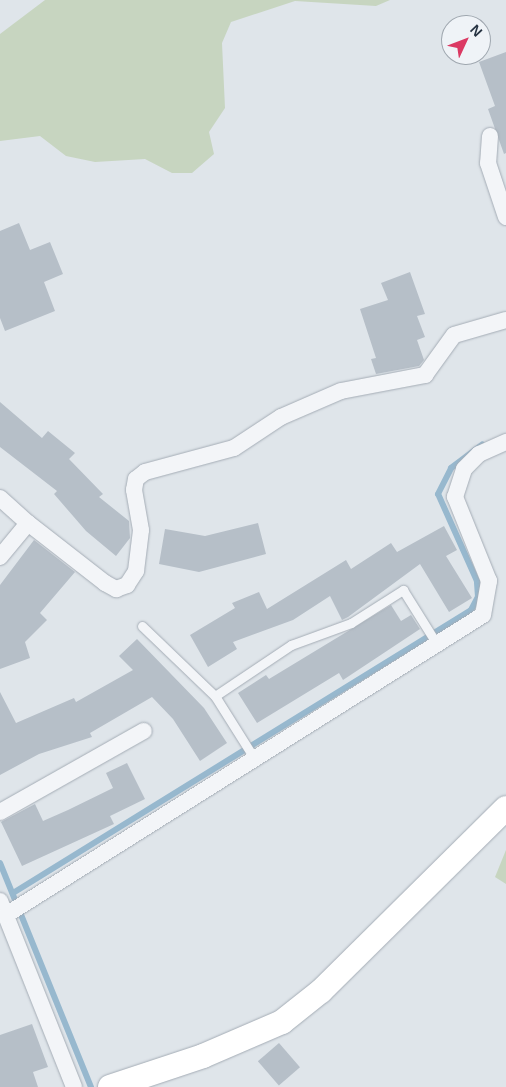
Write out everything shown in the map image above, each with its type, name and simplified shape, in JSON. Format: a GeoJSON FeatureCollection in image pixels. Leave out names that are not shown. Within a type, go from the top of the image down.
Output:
{"type":"FeatureCollection","features":[{"type":"Feature","properties":{"kind":"street"},"geometry":{"type":"LineString","coordinates":[[490,136],[488,163],[506,217]]}},
{"type":"Feature","properties":{"kind":"street"},"geometry":{"type":"LineString","coordinates":[[0,498],[28,523],[105,583],[116,588],[127,585],[136,571],[142,530],[134,490],[136,478],[145,472],[234,448],[281,417],[341,392],[426,375],[454,335],[506,320]]}},
{"type":"Feature","properties":{"kind":"street"},"geometry":{"type":"LineString","coordinates":[[74,1087],[3,908],[256,761],[438,646],[483,615],[488,581],[455,497],[464,469],[479,454],[506,442]]}},
{"type":"Feature","properties":{"kind":"street"},"geometry":{"type":"LineString","coordinates":[[0,557],[28,523]]}},
{"type":"Feature","properties":{"kind":"street"},"geometry":{"type":"LineString","coordinates":[[0,812],[144,731]]}},
{"type":"Feature","properties":{"kind":"street"},"geometry":{"type":"LineString","coordinates":[[110,1087],[203,1056],[282,1022],[321,991],[506,808]]}},
{"type":"Feature","properties":{"kind":"lane"},"geometry":{"type":"LineString","coordinates":[[215,696],[291,645],[351,623],[403,590],[438,646]]}},
{"type":"Feature","properties":{"kind":"lane"},"geometry":{"type":"LineString","coordinates":[[142,626],[215,696],[256,761]]}},
{"type":"Feature","properties":{"kind":"green space"},"geometry":{"type":"Polygon","coordinates":[[[45,0],[390,0],[376,6],[295,1],[231,22],[222,43],[225,108],[209,132],[214,154],[192,173],[172,173],[145,159],[95,162],[66,156],[40,136],[0,141],[0,34],[45,0]]]}},
{"type":"Feature","properties":{"kind":"green space"},"geometry":{"type":"Polygon","coordinates":[[[506,850],[506,884],[495,877],[506,850]]]}},
{"type":"Feature","properties":{"kind":"building"},"geometry":{"type":"Polygon","coordinates":[[[506,52],[506,153],[504,154],[488,109],[495,106],[480,65],[491,65],[491,58],[506,52]]]}},
{"type":"Feature","properties":{"kind":"building"},"geometry":{"type":"Polygon","coordinates":[[[19,223],[30,250],[50,242],[63,274],[44,282],[55,311],[5,331],[0,318],[0,231],[19,223]]]}},
{"type":"Feature","properties":{"kind":"building"},"geometry":{"type":"Polygon","coordinates":[[[410,272],[425,314],[417,316],[425,337],[417,340],[424,360],[419,366],[376,374],[371,359],[376,358],[360,309],[388,300],[381,283],[410,272]]]}},
{"type":"Feature","properties":{"kind":"building"},"geometry":{"type":"Polygon","coordinates":[[[0,402],[42,438],[48,431],[75,453],[69,459],[103,494],[99,497],[129,521],[130,538],[116,556],[86,531],[54,494],[57,491],[0,447],[0,402]]]}},
{"type":"Feature","properties":{"kind":"building"},"geometry":{"type":"Polygon","coordinates":[[[258,523],[266,554],[199,572],[159,564],[165,529],[205,536],[258,523]]]}},
{"type":"Feature","properties":{"kind":"building"},"geometry":{"type":"Polygon","coordinates":[[[444,526],[457,550],[446,556],[472,598],[449,612],[420,564],[342,620],[330,596],[293,620],[233,642],[237,649],[208,667],[190,635],[235,608],[232,603],[259,592],[267,609],[346,560],[351,569],[391,543],[397,552],[444,526]]]}},
{"type":"Feature","properties":{"kind":"building"},"geometry":{"type":"Polygon","coordinates":[[[34,540],[75,572],[40,613],[47,620],[25,642],[30,658],[0,669],[0,585],[34,540]]]}},
{"type":"Feature","properties":{"kind":"building"},"geometry":{"type":"Polygon","coordinates":[[[391,605],[401,621],[411,615],[420,629],[343,680],[339,673],[257,723],[238,693],[266,675],[269,679],[391,605]]]}},
{"type":"Feature","properties":{"kind":"building"},"geometry":{"type":"Polygon","coordinates":[[[137,639],[204,708],[227,743],[200,761],[173,719],[152,697],[90,733],[92,737],[39,754],[0,775],[0,692],[16,723],[74,698],[76,702],[133,670],[119,656],[137,639]]]}},
{"type":"Feature","properties":{"kind":"building"},"geometry":{"type":"Polygon","coordinates":[[[127,763],[145,799],[110,816],[114,824],[22,866],[1,822],[35,804],[43,821],[68,810],[113,788],[106,773],[127,763]]]}},
{"type":"Feature","properties":{"kind":"building"},"geometry":{"type":"Polygon","coordinates":[[[32,1024],[48,1067],[33,1072],[38,1087],[0,1087],[0,1035],[32,1024]]]}},
{"type":"Feature","properties":{"kind":"building"},"geometry":{"type":"Polygon","coordinates":[[[279,1043],[300,1067],[279,1086],[258,1061],[279,1043]]]}},
{"type":"Feature","properties":{"kind":"waterway"},"geometry":{"type":"LineString","coordinates":[[13,893],[471,610],[478,597],[477,581],[438,494],[451,468],[482,445]]}},
{"type":"Feature","properties":{"kind":"waterway"},"geometry":{"type":"LineString","coordinates":[[0,863],[91,1087]]}}]}
